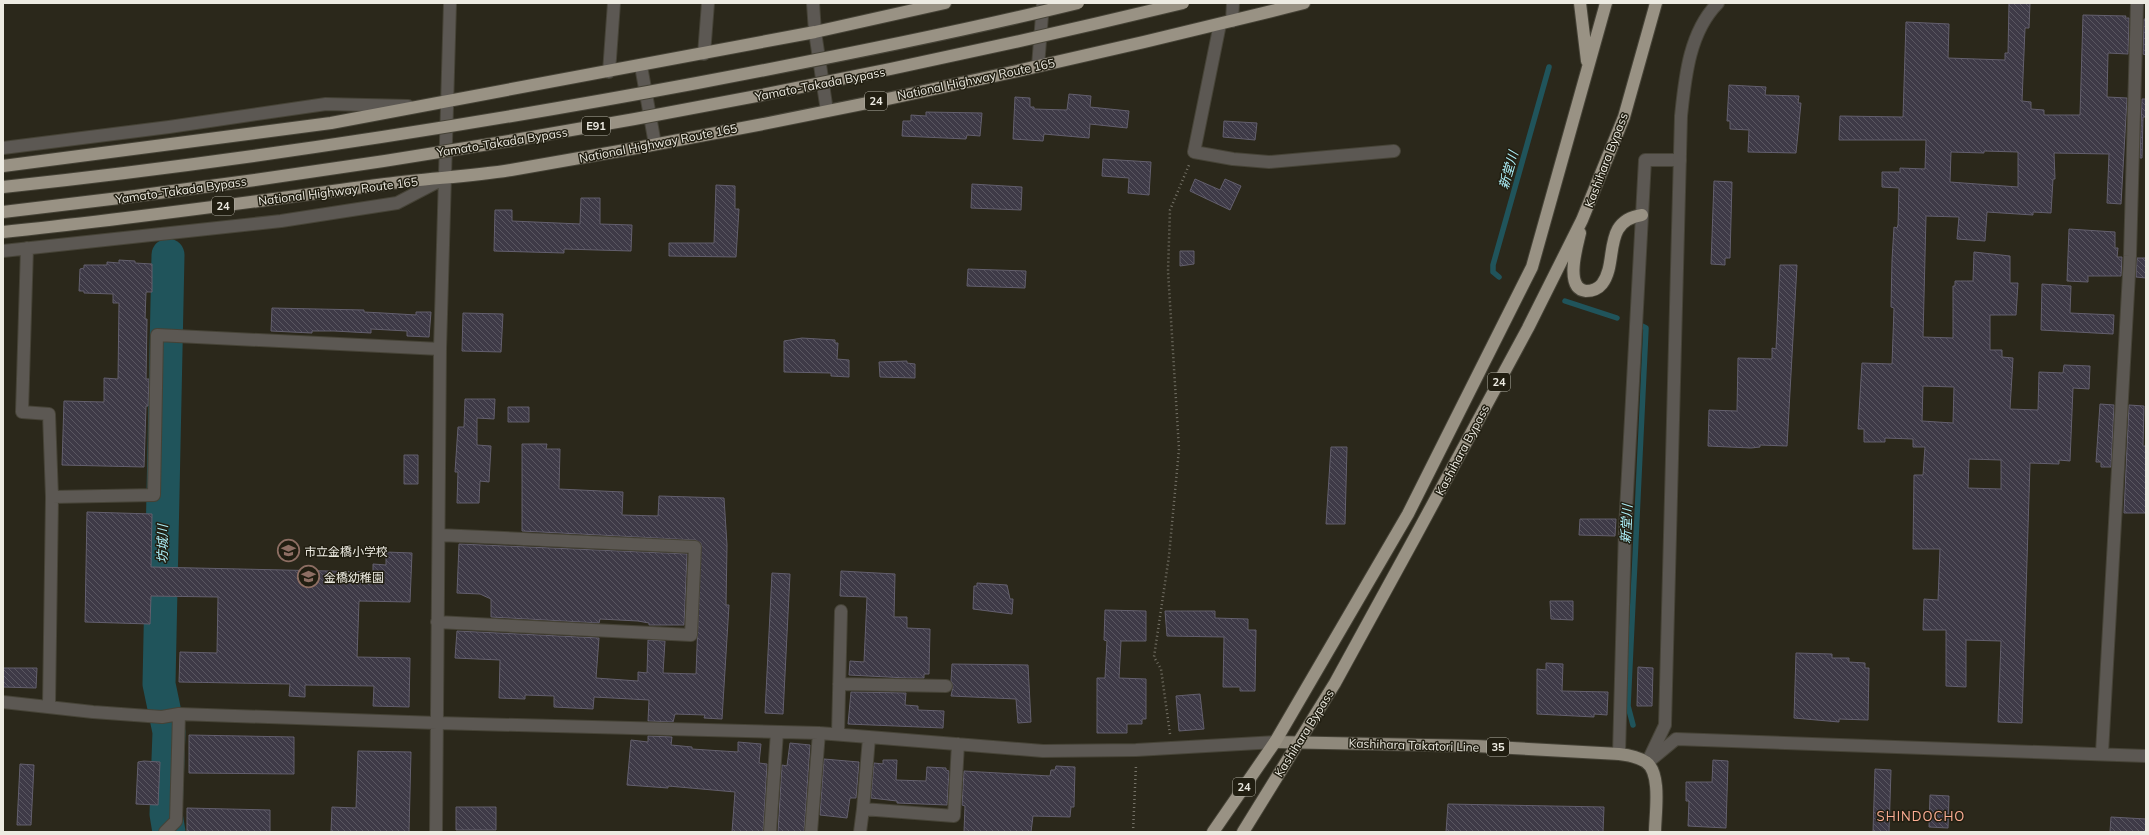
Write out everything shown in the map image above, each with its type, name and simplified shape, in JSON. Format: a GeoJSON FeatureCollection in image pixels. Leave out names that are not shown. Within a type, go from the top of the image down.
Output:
{"type":"FeatureCollection","features":[{"type":"Feature","properties":{"kind":"highway"},"geometry":{"type":"LineString","coordinates":[[3,166],[331,122],[704,54],[815,32],[945,3]]}},
{"type":"Feature","properties":{"kind":"highway","name":"Yamato-Takada Bypass"},"geometry":{"type":"LineString","coordinates":[[3,187],[224,161],[377,139],[514,116],[812,61],[1078,3]]}},
{"type":"Feature","properties":{"kind":"highway","name":"Yamato-Takada Bypass"},"geometry":{"type":"LineString","coordinates":[[3,212],[379,162],[652,116],[939,60],[1183,3]]}},
{"type":"Feature","properties":{"kind":"highway","name":"National Highway Route 165"},"geometry":{"type":"LineString","coordinates":[[3,232],[88,224],[391,183],[443,179],[507,171],[827,111],[1038,66],[1226,23],[1304,3]]}},
{"type":"Feature","properties":{"kind":"highway"},"geometry":{"type":"LineString","coordinates":[[1580,3],[1588,69]]}},
{"type":"Feature","properties":{"kind":"highway","name":"Kashihara Bypass"},"geometry":{"type":"LineString","coordinates":[[1213,832],[1275,742],[1408,514],[1532,268],[1606,3]]}},
{"type":"Feature","properties":{"kind":"highway","name":"Kashihara Bypass"},"geometry":{"type":"LineString","coordinates":[[1243,832],[1335,682],[1528,328],[1582,220],[1624,117],[1656,3]]}},
{"type":"Feature","properties":{"kind":"highway"},"geometry":{"type":"LineString","coordinates":[[1582,220],[1573,272],[1575,285],[1585,291],[1598,288],[1602,284],[1612,243],[1618,230],[1628,219],[1642,215]]}},
{"type":"Feature","properties":{"kind":"main road","name":"Kashihara Takatori Line"},"geometry":{"type":"LineString","coordinates":[[1275,742],[1299,741],[1476,746],[1619,754],[1633,756],[1647,763]]}},
{"type":"Feature","properties":{"kind":"main road"},"geometry":{"type":"LineString","coordinates":[[1647,763],[1654,774],[1656,786],[1655,832]]}},
{"type":"Feature","properties":{"kind":"street"},"geometry":{"type":"LineString","coordinates":[[436,832],[440,349],[443,179],[450,3]]}},
{"type":"Feature","properties":{"kind":"street"},"geometry":{"type":"LineString","coordinates":[[609,72],[614,3]]}},
{"type":"Feature","properties":{"kind":"street"},"geometry":{"type":"LineString","coordinates":[[704,54],[708,3]]}},
{"type":"Feature","properties":{"kind":"street"},"geometry":{"type":"LineString","coordinates":[[813,3],[815,32],[827,111]]}},
{"type":"Feature","properties":{"kind":"street"},"geometry":{"type":"LineString","coordinates":[[1038,66],[1043,3]]}},
{"type":"Feature","properties":{"kind":"street"},"geometry":{"type":"LineString","coordinates":[[1233,3],[1226,23],[1194,152],[1233,159],[1269,162],[1394,151]]}},
{"type":"Feature","properties":{"kind":"street"},"geometry":{"type":"LineString","coordinates":[[1647,763],[1665,725],[1682,103],[1690,57],[1699,30],[1718,3]]}},
{"type":"Feature","properties":{"kind":"street"},"geometry":{"type":"LineString","coordinates":[[2102,753],[2130,256],[2137,3]]}},
{"type":"Feature","properties":{"kind":"street"},"geometry":{"type":"LineString","coordinates":[[641,66],[655,144]]}},
{"type":"Feature","properties":{"kind":"street"},"geometry":{"type":"LineString","coordinates":[[3,148],[169,127],[326,104],[417,106]]}},
{"type":"Feature","properties":{"kind":"street"},"geometry":{"type":"LineString","coordinates":[[1619,754],[1625,528],[1645,160],[1680,160]]}},
{"type":"Feature","properties":{"kind":"street"},"geometry":{"type":"LineString","coordinates":[[3,251],[281,221],[397,203],[443,179]]}},
{"type":"Feature","properties":{"kind":"street"},"geometry":{"type":"LineString","coordinates":[[27,248],[22,412],[49,414],[52,497],[49,706]]}},
{"type":"Feature","properties":{"kind":"street"},"geometry":{"type":"LineString","coordinates":[[52,497],[154,495],[157,334],[440,349]]}},
{"type":"Feature","properties":{"kind":"street"},"geometry":{"type":"LineString","coordinates":[[437,622],[691,635],[695,547],[439,535]]}},
{"type":"Feature","properties":{"kind":"street"},"geometry":{"type":"LineString","coordinates":[[838,734],[841,611]]}},
{"type":"Feature","properties":{"kind":"street"},"geometry":{"type":"LineString","coordinates":[[839,684],[946,686]]}},
{"type":"Feature","properties":{"kind":"street"},"geometry":{"type":"LineString","coordinates":[[3,702],[93,712],[171,716],[819,733],[1043,751],[1171,749],[1275,742]]}},
{"type":"Feature","properties":{"kind":"street"},"geometry":{"type":"LineString","coordinates":[[168,830],[176,821],[171,716]]}},
{"type":"Feature","properties":{"kind":"street"},"geometry":{"type":"LineString","coordinates":[[770,832],[778,732]]}},
{"type":"Feature","properties":{"kind":"street"},"geometry":{"type":"LineString","coordinates":[[811,832],[819,733]]}},
{"type":"Feature","properties":{"kind":"street"},"geometry":{"type":"LineString","coordinates":[[860,832],[869,738]]}},
{"type":"Feature","properties":{"kind":"street"},"geometry":{"type":"LineString","coordinates":[[1647,763],[1676,739],[2102,753],[2146,756]]}},
{"type":"Feature","properties":{"kind":"street"},"geometry":{"type":"LineString","coordinates":[[863,809],[954,816],[958,744]]}},
{"type":"Feature","properties":{"kind":"path"},"geometry":{"type":"LineString","coordinates":[[1171,749],[1161,669],[1154,657],[1169,556],[1179,449],[1168,271],[1170,210],[1194,152]]}},
{"type":"Feature","properties":{"kind":"path"},"geometry":{"type":"LineString","coordinates":[[1133,832],[1136,750]]}},
{"type":"Feature","properties":{"kind":"building"},"geometry":{"type":"Polygon","coordinates":[[[2009,3],[2030,3],[2029,28],[2025,28],[2022,101],[2031,102],[2031,109],[2044,110],[2044,115],[2080,115],[2083,15],[2126,16],[2125,18],[2129,18],[2128,54],[2108,53],[2107,97],[2127,98],[2121,204],[2107,203],[2109,154],[2054,153],[2055,179],[2053,179],[2051,213],[2033,212],[2033,215],[1987,212],[1985,241],[1957,239],[1959,217],[1926,216],[1923,337],[1953,338],[1953,286],[1955,286],[1955,281],[1973,281],[1974,252],[2010,256],[2010,283],[2018,283],[2016,315],[1990,315],[1990,350],[2002,350],[2002,357],[2013,358],[2010,409],[2038,410],[2039,372],[2063,373],[2064,365],[2090,366],[2089,389],[2073,388],[2070,461],[2059,460],[2059,464],[2030,463],[2022,723],[1998,722],[2001,641],[1966,640],[1966,687],[1946,686],[1946,630],[1923,630],[1924,599],[1938,600],[1940,549],[1913,549],[1914,475],[1923,475],[1925,447],[1913,447],[1913,439],[1885,438],[1885,442],[1864,442],[1864,429],[1858,429],[1862,363],[1892,364],[1894,308],[1891,307],[1892,260],[1894,227],[1897,228],[1898,225],[1899,188],[1882,187],[1882,172],[1900,172],[1900,168],[1925,169],[1926,140],[1839,140],[1840,116],[1903,117],[1906,22],[1949,24],[1948,58],[2005,60],[2005,53],[2008,53],[2009,3]],[[1984,151],[1984,153],[1951,152],[1950,182],[2018,187],[2018,152],[1984,151]],[[1923,386],[1922,421],[1953,423],[1954,387],[1923,386]],[[1969,459],[1968,488],[2001,489],[2001,460],[1969,459]]]}},
{"type":"Feature","properties":{"kind":"building"},"geometry":{"type":"Polygon","coordinates":[[[2144,19],[2146,19],[2146,55],[2143,54],[2144,19]]]}},
{"type":"Feature","properties":{"kind":"building"},"geometry":{"type":"Polygon","coordinates":[[[1729,85],[1766,87],[1765,95],[1799,96],[1798,103],[1801,103],[1796,153],[1748,152],[1749,130],[1730,129],[1730,121],[1727,121],[1729,85]]]}},
{"type":"Feature","properties":{"kind":"building"},"geometry":{"type":"Polygon","coordinates":[[[1069,94],[1091,96],[1090,107],[1129,111],[1127,128],[1090,124],[1089,138],[1044,134],[1043,141],[1013,139],[1015,97],[1030,98],[1030,107],[1034,107],[1034,109],[1067,110],[1069,94]]]}},
{"type":"Feature","properties":{"kind":"building"},"geometry":{"type":"Polygon","coordinates":[[[2142,99],[2146,99],[2146,117],[2143,117],[2142,158],[2140,158],[2142,99]]]}},
{"type":"Feature","properties":{"kind":"building"},"geometry":{"type":"Polygon","coordinates":[[[926,112],[982,113],[980,136],[967,135],[966,139],[902,136],[903,121],[911,121],[911,115],[926,116],[926,112]]]}},
{"type":"Feature","properties":{"kind":"building"},"geometry":{"type":"Polygon","coordinates":[[[1224,121],[1257,123],[1255,140],[1223,137],[1224,121]]]}},
{"type":"Feature","properties":{"kind":"building"},"geometry":{"type":"Polygon","coordinates":[[[1103,159],[1151,162],[1149,195],[1128,193],[1129,178],[1102,176],[1103,159]]]}},
{"type":"Feature","properties":{"kind":"building"},"geometry":{"type":"Polygon","coordinates":[[[1195,179],[1220,190],[1225,179],[1241,186],[1230,210],[1190,191],[1195,179]]]}},
{"type":"Feature","properties":{"kind":"building"},"geometry":{"type":"Polygon","coordinates":[[[1714,181],[1732,182],[1730,258],[1725,258],[1725,265],[1711,264],[1714,181]]]}},
{"type":"Feature","properties":{"kind":"building"},"geometry":{"type":"Polygon","coordinates":[[[972,184],[1022,187],[1021,210],[971,208],[972,184]]]}},
{"type":"Feature","properties":{"kind":"building"},"geometry":{"type":"Polygon","coordinates":[[[716,185],[735,186],[735,209],[739,209],[736,257],[669,256],[669,243],[714,243],[716,185]]]}},
{"type":"Feature","properties":{"kind":"building"},"geometry":{"type":"Polygon","coordinates":[[[581,198],[600,198],[600,224],[632,225],[631,251],[564,249],[564,253],[494,251],[495,210],[512,210],[512,221],[580,224],[581,198]]]}},
{"type":"Feature","properties":{"kind":"building"},"geometry":{"type":"Polygon","coordinates":[[[2069,229],[2115,232],[2115,248],[2118,248],[2117,257],[2122,257],[2121,276],[2088,276],[2088,282],[2067,281],[2069,229]]]}},
{"type":"Feature","properties":{"kind":"building"},"geometry":{"type":"Polygon","coordinates":[[[1180,251],[1194,251],[1194,264],[1180,266],[1180,251]]]}},
{"type":"Feature","properties":{"kind":"building"},"geometry":{"type":"Polygon","coordinates":[[[2137,258],[2146,258],[2146,278],[2136,277],[2137,258]]]}},
{"type":"Feature","properties":{"kind":"building"},"geometry":{"type":"Polygon","coordinates":[[[119,260],[152,264],[152,292],[146,292],[146,379],[149,379],[148,406],[146,406],[144,467],[62,465],[64,401],[104,402],[104,378],[118,379],[119,303],[113,303],[113,294],[84,293],[84,291],[79,291],[80,269],[84,268],[84,265],[107,265],[107,262],[119,263],[119,260]]]}},
{"type":"Feature","properties":{"kind":"building"},"geometry":{"type":"Polygon","coordinates":[[[1780,265],[1797,265],[1787,446],[1760,445],[1760,447],[1751,448],[1708,446],[1709,410],[1737,411],[1738,358],[1772,359],[1772,348],[1776,349],[1780,265]]]}},
{"type":"Feature","properties":{"kind":"building"},"geometry":{"type":"Polygon","coordinates":[[[968,269],[1026,271],[1025,288],[967,286],[968,269]]]}},
{"type":"Feature","properties":{"kind":"building"},"geometry":{"type":"Polygon","coordinates":[[[2042,284],[2071,286],[2070,313],[2114,315],[2113,334],[2041,330],[2042,284]]]}},
{"type":"Feature","properties":{"kind":"building"},"geometry":{"type":"Polygon","coordinates":[[[272,308],[364,310],[364,312],[416,315],[416,312],[431,312],[429,337],[407,336],[407,331],[371,329],[371,333],[334,331],[312,331],[312,333],[271,331],[272,308]]]}},
{"type":"Feature","properties":{"kind":"building"},"geometry":{"type":"Polygon","coordinates":[[[463,313],[503,314],[501,352],[462,351],[463,313]]]}},
{"type":"Feature","properties":{"kind":"building"},"geometry":{"type":"Polygon","coordinates":[[[802,338],[835,340],[835,343],[838,343],[837,359],[849,360],[849,377],[831,376],[831,373],[784,372],[784,341],[802,338]]]}},
{"type":"Feature","properties":{"kind":"building"},"geometry":{"type":"Polygon","coordinates":[[[907,361],[907,363],[915,364],[915,378],[880,377],[879,362],[907,361]]]}},
{"type":"Feature","properties":{"kind":"building"},"geometry":{"type":"Polygon","coordinates":[[[465,399],[495,399],[494,419],[477,418],[477,445],[491,446],[489,482],[480,481],[479,503],[457,503],[458,472],[455,472],[458,427],[464,427],[465,399]]]}},
{"type":"Feature","properties":{"kind":"building"},"geometry":{"type":"Polygon","coordinates":[[[2100,404],[2114,405],[2111,467],[2101,467],[2101,462],[2096,462],[2100,404]]]}},
{"type":"Feature","properties":{"kind":"building"},"geometry":{"type":"Polygon","coordinates":[[[2129,405],[2144,406],[2143,446],[2146,446],[2146,513],[2124,513],[2129,405]]]}},
{"type":"Feature","properties":{"kind":"building"},"geometry":{"type":"Polygon","coordinates":[[[508,407],[529,407],[529,422],[508,422],[508,407]]]}},
{"type":"Feature","properties":{"kind":"building"},"geometry":{"type":"Polygon","coordinates":[[[522,444],[547,444],[546,449],[560,449],[559,489],[623,492],[622,515],[658,516],[659,496],[724,498],[727,545],[726,605],[729,605],[722,719],[704,718],[705,715],[675,714],[673,722],[648,721],[649,700],[594,697],[593,709],[554,707],[554,696],[525,695],[525,699],[499,698],[500,660],[455,658],[457,631],[599,638],[596,678],[638,681],[638,672],[647,673],[648,640],[665,641],[663,673],[696,674],[701,543],[695,540],[522,531],[522,444]]]}},
{"type":"Feature","properties":{"kind":"building"},"geometry":{"type":"Polygon","coordinates":[[[1331,447],[1347,447],[1345,524],[1326,524],[1331,447]]]}},
{"type":"Feature","properties":{"kind":"building"},"geometry":{"type":"Polygon","coordinates":[[[404,455],[418,455],[418,484],[404,484],[404,455]]]}},
{"type":"Feature","properties":{"kind":"building"},"geometry":{"type":"Polygon","coordinates":[[[87,512],[152,514],[151,567],[373,572],[373,564],[386,565],[386,552],[412,553],[410,602],[359,601],[357,657],[410,658],[409,707],[373,706],[374,686],[305,685],[305,697],[289,696],[290,684],[179,682],[180,652],[217,653],[218,597],[151,596],[150,624],[85,622],[87,512]]]}},
{"type":"Feature","properties":{"kind":"building"},"geometry":{"type":"Polygon","coordinates":[[[1580,519],[1616,519],[1615,536],[1579,535],[1580,519]]]}},
{"type":"Feature","properties":{"kind":"building"},"geometry":{"type":"Polygon","coordinates":[[[459,544],[687,554],[684,625],[649,625],[649,623],[638,621],[600,619],[599,623],[491,617],[491,599],[480,594],[457,593],[459,544]]]}},
{"type":"Feature","properties":{"kind":"building"},"geometry":{"type":"Polygon","coordinates":[[[841,571],[895,574],[894,617],[907,617],[907,628],[930,629],[929,674],[924,674],[924,678],[849,675],[850,661],[864,662],[867,597],[840,596],[841,571]]]}},
{"type":"Feature","properties":{"kind":"building"},"geometry":{"type":"Polygon","coordinates":[[[772,573],[790,574],[783,714],[765,713],[772,573]]]}},
{"type":"Feature","properties":{"kind":"building"},"geometry":{"type":"Polygon","coordinates":[[[977,583],[1007,585],[1010,599],[1013,599],[1012,614],[973,609],[974,586],[977,586],[977,583]]]}},
{"type":"Feature","properties":{"kind":"building"},"geometry":{"type":"Polygon","coordinates":[[[1550,601],[1573,601],[1573,620],[1551,619],[1550,601]]]}},
{"type":"Feature","properties":{"kind":"building"},"geometry":{"type":"Polygon","coordinates":[[[1105,610],[1146,611],[1146,641],[1121,641],[1119,678],[1146,679],[1146,719],[1142,719],[1142,724],[1127,724],[1127,733],[1097,733],[1097,678],[1105,678],[1107,641],[1104,640],[1105,610]]]}},
{"type":"Feature","properties":{"kind":"building"},"geometry":{"type":"Polygon","coordinates":[[[1165,611],[1215,611],[1215,618],[1248,619],[1248,630],[1256,630],[1255,691],[1240,691],[1240,687],[1223,687],[1224,637],[1167,636],[1165,611]]]}},
{"type":"Feature","properties":{"kind":"building"},"geometry":{"type":"Polygon","coordinates":[[[1796,653],[1832,654],[1832,658],[1849,658],[1849,662],[1865,663],[1865,668],[1869,668],[1868,720],[1839,719],[1839,722],[1794,718],[1796,653]]]}},
{"type":"Feature","properties":{"kind":"building"},"geometry":{"type":"Polygon","coordinates":[[[1546,663],[1563,664],[1562,691],[1608,692],[1607,715],[1594,714],[1594,717],[1537,714],[1537,669],[1546,670],[1546,663]]]}},
{"type":"Feature","properties":{"kind":"building"},"geometry":{"type":"Polygon","coordinates":[[[952,664],[1028,665],[1031,722],[1018,723],[1016,699],[951,696],[953,687],[951,681],[952,664]]]}},
{"type":"Feature","properties":{"kind":"building"},"geometry":{"type":"Polygon","coordinates":[[[1638,667],[1653,668],[1652,706],[1637,706],[1638,667]]]}},
{"type":"Feature","properties":{"kind":"building"},"geometry":{"type":"Polygon","coordinates":[[[3,668],[37,668],[36,688],[3,687],[3,668]]]}},
{"type":"Feature","properties":{"kind":"building"},"geometry":{"type":"Polygon","coordinates":[[[851,692],[906,693],[905,705],[918,706],[918,710],[944,711],[943,728],[848,724],[851,692]]]}},
{"type":"Feature","properties":{"kind":"building"},"geometry":{"type":"Polygon","coordinates":[[[1200,694],[1204,729],[1179,731],[1176,696],[1200,694]]]}},
{"type":"Feature","properties":{"kind":"building"},"geometry":{"type":"Polygon","coordinates":[[[189,735],[294,737],[294,774],[189,773],[189,735]]]}},
{"type":"Feature","properties":{"kind":"building"},"geometry":{"type":"Polygon","coordinates":[[[648,736],[672,737],[671,745],[692,747],[692,749],[738,752],[738,742],[761,744],[759,763],[767,764],[763,832],[732,832],[735,792],[668,786],[668,788],[627,785],[631,740],[648,742],[648,736]]]}},
{"type":"Feature","properties":{"kind":"building"},"geometry":{"type":"Polygon","coordinates":[[[790,743],[810,745],[804,832],[778,832],[782,765],[787,766],[790,743]]]}},
{"type":"Feature","properties":{"kind":"building"},"geometry":{"type":"Polygon","coordinates":[[[358,751],[411,752],[409,832],[331,832],[332,807],[356,808],[358,751]]]}},
{"type":"Feature","properties":{"kind":"building"},"geometry":{"type":"Polygon","coordinates":[[[824,759],[859,762],[856,798],[850,798],[847,818],[820,815],[824,759]]]}},
{"type":"Feature","properties":{"kind":"building"},"geometry":{"type":"Polygon","coordinates":[[[883,760],[897,760],[896,780],[926,781],[927,767],[946,768],[946,770],[949,771],[947,805],[897,803],[897,801],[871,798],[874,763],[883,764],[883,760]]]}},
{"type":"Feature","properties":{"kind":"building"},"geometry":{"type":"Polygon","coordinates":[[[1713,760],[1728,761],[1726,828],[1688,826],[1689,801],[1686,801],[1686,782],[1712,782],[1713,760]]]}},
{"type":"Feature","properties":{"kind":"building"},"geometry":{"type":"Polygon","coordinates":[[[138,762],[160,762],[158,805],[136,804],[138,762]]]}},
{"type":"Feature","properties":{"kind":"building"},"geometry":{"type":"Polygon","coordinates":[[[20,764],[34,765],[31,825],[17,825],[20,764]]]}},
{"type":"Feature","properties":{"kind":"building"},"geometry":{"type":"Polygon","coordinates":[[[1056,766],[1075,767],[1074,807],[1071,807],[1070,817],[1033,816],[1031,832],[964,832],[965,806],[962,805],[964,771],[1050,776],[1051,770],[1055,770],[1056,766]]]}},
{"type":"Feature","properties":{"kind":"building"},"geometry":{"type":"Polygon","coordinates":[[[1875,769],[1891,770],[1889,832],[1873,832],[1875,769]]]}},
{"type":"Feature","properties":{"kind":"building"},"geometry":{"type":"Polygon","coordinates":[[[1930,795],[1949,796],[1948,828],[1929,827],[1930,795]]]}},
{"type":"Feature","properties":{"kind":"building"},"geometry":{"type":"Polygon","coordinates":[[[1448,804],[1604,807],[1603,832],[1446,832],[1448,804]]]}},
{"type":"Feature","properties":{"kind":"building"},"geometry":{"type":"Polygon","coordinates":[[[456,807],[496,807],[496,830],[456,830],[456,807]]]}},
{"type":"Feature","properties":{"kind":"building"},"geometry":{"type":"Polygon","coordinates":[[[187,808],[270,810],[270,832],[187,832],[187,808]]]}},
{"type":"Feature","properties":{"kind":"building"},"geometry":{"type":"Polygon","coordinates":[[[2111,817],[2146,819],[2146,832],[2110,832],[2111,817]]]}},
{"type":"Feature","properties":{"kind":"waterway","name":"新堂川"},"geometry":{"type":"LineString","coordinates":[[1499,277],[1493,272],[1493,265],[1549,67]]}},
{"type":"Feature","properties":{"kind":"waterway","name":"坊城川"},"geometry":{"type":"LineString","coordinates":[[168,255],[159,684],[169,732],[166,814],[169,832]]}},
{"type":"Feature","properties":{"kind":"waterway","name":"新堂川"},"geometry":{"type":"LineString","coordinates":[[1565,301],[1617,318]]}},
{"type":"Feature","properties":{"kind":"waterway","name":"新堂川"},"geometry":{"type":"LineString","coordinates":[[1633,725],[1628,706],[1646,328],[1642,326]]}},
{"type":"Feature","properties":{"kind":"place","name":"市立金橋小学校"},"geometry":{"type":"Point","coordinates":[288,551]}},
{"type":"Feature","properties":{"kind":"place","name":"金橋幼稚園"},"geometry":{"type":"Point","coordinates":[308,577]}},
{"type":"Feature","properties":{"kind":"district","name":"SHINDOCHO"},"geometry":{"type":"Point","coordinates":[1921,816]}}]}
